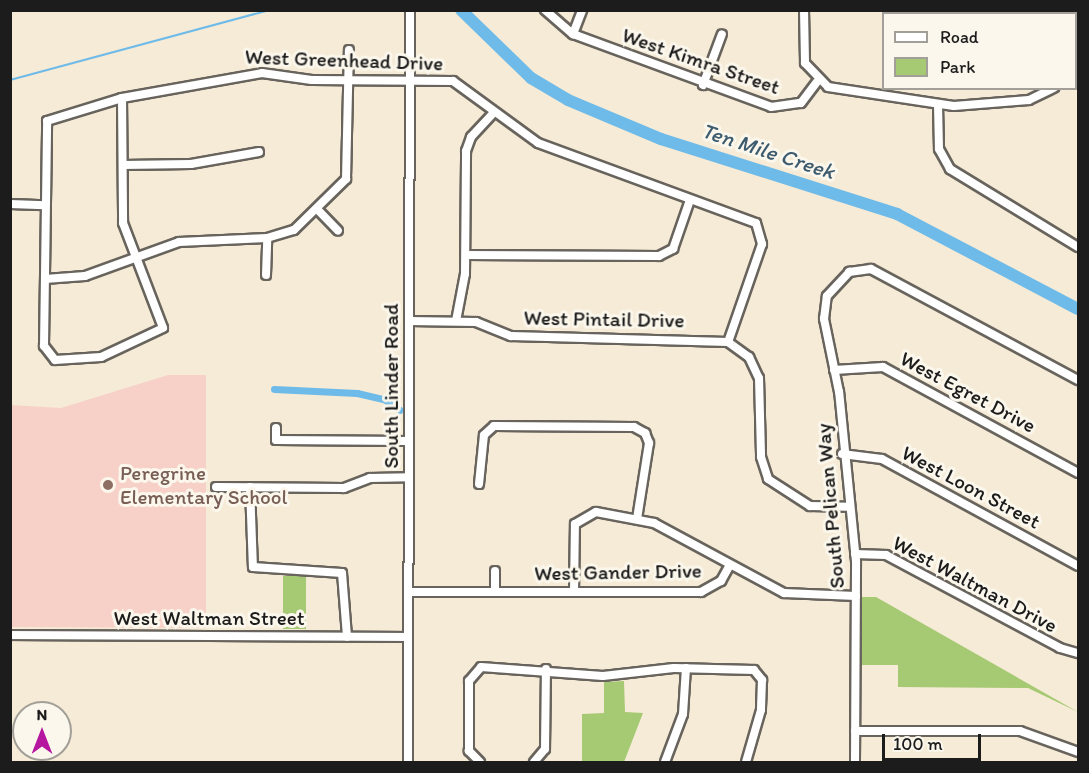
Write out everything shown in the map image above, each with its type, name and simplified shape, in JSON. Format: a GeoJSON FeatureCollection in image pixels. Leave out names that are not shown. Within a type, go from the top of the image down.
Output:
{"type":"FeatureCollection","features":[{"type":"Feature","properties":{"kind":"street","name":"South Linder Road"},"geometry":{"type":"LineString","coordinates":[[408,762],[410,10]]}},
{"type":"Feature","properties":{"kind":"street","name":"West Kimra Street"},"geometry":{"type":"LineString","coordinates":[[545,10],[573,34],[703,85],[786,109],[801,103],[818,82]]}},
{"type":"Feature","properties":{"kind":"street"},"geometry":{"type":"LineString","coordinates":[[573,34],[582,10]]}},
{"type":"Feature","properties":{"kind":"street"},"geometry":{"type":"LineString","coordinates":[[804,10],[805,63],[818,82],[938,105],[1029,100],[1050,90]]}},
{"type":"Feature","properties":{"kind":"street"},"geometry":{"type":"LineString","coordinates":[[703,85],[722,34]]}},
{"type":"Feature","properties":{"kind":"street"},"geometry":{"type":"LineString","coordinates":[[45,279],[85,276],[136,256],[194,239],[284,236],[317,209],[346,179],[349,50]]}},
{"type":"Feature","properties":{"kind":"street","name":"West Greenhead Drive"},"geometry":{"type":"LineString","coordinates":[[45,204],[44,129],[57,115],[123,98],[247,74],[349,81],[461,84],[494,112],[538,143],[690,200],[749,219],[760,229],[762,244],[728,342]]}},
{"type":"Feature","properties":{"kind":"street"},"geometry":{"type":"LineString","coordinates":[[10,204],[45,204],[44,346],[49,357],[100,357],[159,334],[162,321],[123,223],[123,98]]}},
{"type":"Feature","properties":{"kind":"street"},"geometry":{"type":"LineString","coordinates":[[938,105],[939,149],[950,169],[1078,247]]}},
{"type":"Feature","properties":{"kind":"street"},"geometry":{"type":"LineString","coordinates":[[456,321],[466,255],[466,152],[471,137],[494,112]]}},
{"type":"Feature","properties":{"kind":"street"},"geometry":{"type":"LineString","coordinates":[[123,165],[191,164],[259,152]]}},
{"type":"Feature","properties":{"kind":"street"},"geometry":{"type":"LineString","coordinates":[[466,255],[659,256],[673,249],[690,200]]}},
{"type":"Feature","properties":{"kind":"street"},"geometry":{"type":"LineString","coordinates":[[317,209],[338,231]]}},
{"type":"Feature","properties":{"kind":"street"},"geometry":{"type":"LineString","coordinates":[[266,275],[267,238]]}},
{"type":"Feature","properties":{"kind":"street","name":"South Pelican Way"},"geometry":{"type":"LineString","coordinates":[[855,762],[855,554],[824,303],[843,276],[864,268],[1078,380]]}},
{"type":"Feature","properties":{"kind":"street","name":"West Pintail Drive"},"geometry":{"type":"LineString","coordinates":[[409,321],[476,322],[511,336],[728,342]]}},
{"type":"Feature","properties":{"kind":"street"},"geometry":{"type":"LineString","coordinates":[[728,342],[749,357],[759,378],[761,457],[768,479],[810,506],[849,507]]}},
{"type":"Feature","properties":{"kind":"street","name":"West Egret Drive"},"geometry":{"type":"LineString","coordinates":[[834,370],[883,367],[1078,473]]}},
{"type":"Feature","properties":{"kind":"street"},"geometry":{"type":"LineString","coordinates":[[478,484],[486,431],[503,425],[634,427],[645,433],[649,443],[637,519]]}},
{"type":"Feature","properties":{"kind":"street"},"geometry":{"type":"LineString","coordinates":[[276,428],[276,440],[409,441]]}},
{"type":"Feature","properties":{"kind":"street","name":"West Loon Street"},"geometry":{"type":"LineString","coordinates":[[842,454],[882,459],[1078,566]]}},
{"type":"Feature","properties":{"kind":"street"},"geometry":{"type":"LineString","coordinates":[[216,487],[344,488],[370,478],[409,477]]}},
{"type":"Feature","properties":{"kind":"street"},"geometry":{"type":"LineString","coordinates":[[250,487],[253,567],[342,573],[346,637]]}},
{"type":"Feature","properties":{"kind":"street"},"geometry":{"type":"LineString","coordinates":[[574,592],[574,531],[580,517],[596,512],[637,519],[784,593],[856,596]]}},
{"type":"Feature","properties":{"kind":"street","name":"West Waltman Drive"},"geometry":{"type":"LineString","coordinates":[[855,554],[886,555],[1060,648],[1078,653]]}},
{"type":"Feature","properties":{"kind":"street","name":"West Gander Drive"},"geometry":{"type":"LineString","coordinates":[[408,592],[701,592],[720,581],[730,565]]}},
{"type":"Feature","properties":{"kind":"street"},"geometry":{"type":"LineString","coordinates":[[495,571],[495,592]]}},
{"type":"Feature","properties":{"kind":"street","name":"West Waltman Street"},"geometry":{"type":"LineString","coordinates":[[10,634],[408,637]]}},
{"type":"Feature","properties":{"kind":"street"},"geometry":{"type":"LineString","coordinates":[[665,762],[683,714],[686,668]]}},
{"type":"Feature","properties":{"kind":"street"},"geometry":{"type":"LineString","coordinates":[[477,761],[469,751],[472,672],[546,669],[603,676],[686,668],[758,672],[761,710],[746,762]]}},
{"type":"Feature","properties":{"kind":"street"},"geometry":{"type":"LineString","coordinates":[[538,760],[546,669]]}},
{"type":"Feature","properties":{"kind":"street"},"geometry":{"type":"LineString","coordinates":[[855,731],[1020,731],[1078,752]]}},
{"type":"Feature","properties":{"kind":"shaded area","name":"Peregrine Elementary School"},"geometry":{"type":"Polygon","coordinates":[[[168,375],[206,375],[206,628],[11,627],[11,405],[61,408],[168,375]]]}},
{"type":"Feature","properties":{"kind":"green space"},"geometry":{"type":"Polygon","coordinates":[[[283,576],[306,576],[306,629],[283,629],[283,576]]]}},
{"type":"Feature","properties":{"kind":"green space"},"geometry":{"type":"Polygon","coordinates":[[[861,597],[876,597],[1078,712],[1028,688],[898,687],[898,665],[861,665],[861,597]]]}},
{"type":"Feature","properties":{"kind":"green space"},"geometry":{"type":"Polygon","coordinates":[[[624,681],[625,712],[643,713],[624,762],[582,762],[582,714],[604,713],[604,682],[624,681]]]}},
{"type":"Feature","properties":{"kind":"waterway","name":"Ten Mile Creek"},"geometry":{"type":"LineString","coordinates":[[10,80],[269,10]]}},
{"type":"Feature","properties":{"kind":"waterway","name":"Ten Mile Creek"},"geometry":{"type":"LineString","coordinates":[[461,10],[531,78],[568,100],[661,139],[897,214],[1078,309]]}},
{"type":"Feature","properties":{"kind":"waterway"},"geometry":{"type":"LineString","coordinates":[[274,389],[357,393],[384,399],[400,410]]}},
{"type":"Feature","properties":{"kind":"place","name":"Peregrine Elementary School"},"geometry":{"type":"Point","coordinates":[108,485]}}]}
